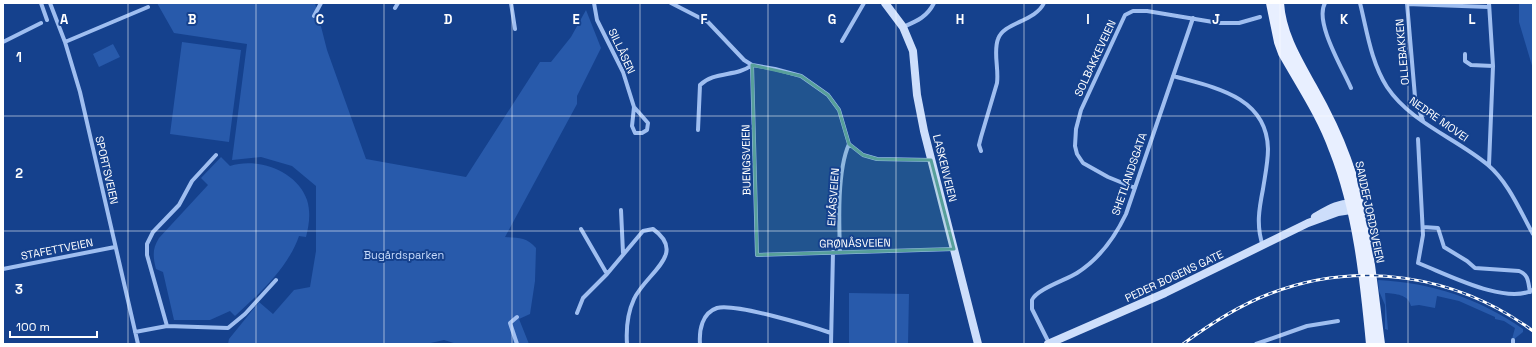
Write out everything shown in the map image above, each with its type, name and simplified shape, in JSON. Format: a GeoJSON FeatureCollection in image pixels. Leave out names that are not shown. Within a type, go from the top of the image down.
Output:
{"type":"FeatureCollection","features":[{"type":"Feature","properties":{"kind":"main road","name":"SANDEFJORDSVEIEN"},"geometry":{"type":"LineString","coordinates":[[1271,3],[1279,42],[1327,132],[1342,171],[1370,268],[1380,344]]}},
{"type":"Feature","properties":{"kind":"main road","name":"SANDEFJORDSVEIEN"},"geometry":{"type":"LineString","coordinates":[[1279,3],[1281,20],[1289,44],[1339,141],[1352,175],[1353,206],[1365,280],[1371,344]]}},
{"type":"Feature","properties":{"kind":"street"},"geometry":{"type":"LineString","coordinates":[[41,3],[47,20]]}},
{"type":"Feature","properties":{"kind":"street","name":"SPORTSVEIEN"},"geometry":{"type":"LineString","coordinates":[[50,3],[65,42],[80,92],[138,344]]}},
{"type":"Feature","properties":{"kind":"street"},"geometry":{"type":"LineString","coordinates":[[314,16],[321,3]]}},
{"type":"Feature","properties":{"kind":"street"},"geometry":{"type":"LineString","coordinates":[[396,8],[398,3]]}},
{"type":"Feature","properties":{"kind":"street"},"geometry":{"type":"LineString","coordinates":[[511,3],[515,29]]}},
{"type":"Feature","properties":{"kind":"street","name":"SILLÅSEN"},"geometry":{"type":"LineString","coordinates":[[594,3],[597,20],[623,72],[634,106],[633,129],[635,133],[642,133],[647,130],[648,123],[634,106]]}},
{"type":"Feature","properties":{"kind":"street"},"geometry":{"type":"LineString","coordinates":[[671,3],[708,22],[744,60],[752,65],[801,76],[828,95],[839,110],[849,144],[855,150],[869,158],[931,160]]}},
{"type":"Feature","properties":{"kind":"street"},"geometry":{"type":"LineString","coordinates":[[842,40],[864,3]]}},
{"type":"Feature","properties":{"kind":"street","name":"LASKENVEIEN"},"geometry":{"type":"LineString","coordinates":[[885,3],[903,27],[913,51],[919,106],[931,160],[978,344]]}},
{"type":"Feature","properties":{"kind":"street"},"geometry":{"type":"LineString","coordinates":[[903,27],[928,15],[934,3]]}},
{"type":"Feature","properties":{"kind":"street"},"geometry":{"type":"LineString","coordinates":[[981,152],[979,145],[997,82],[998,68],[996,50],[998,38],[1005,30],[1038,12],[1044,3]]}},
{"type":"Feature","properties":{"kind":"street"},"geometry":{"type":"LineString","coordinates":[[1266,3],[1275,35],[1279,42]]}},
{"type":"Feature","properties":{"kind":"street"},"geometry":{"type":"LineString","coordinates":[[1325,3],[1323,14],[1329,39],[1351,88]]}},
{"type":"Feature","properties":{"kind":"street","name":"NEDRE MOVEI"},"geometry":{"type":"LineString","coordinates":[[1360,3],[1377,69],[1397,100],[1424,121],[1489,165],[1507,187],[1533,234]]}},
{"type":"Feature","properties":{"kind":"street"},"geometry":{"type":"LineString","coordinates":[[1407,3],[1489,5],[1493,66],[1489,165]]}},
{"type":"Feature","properties":{"kind":"street","name":"OLLEBAKKEN"},"geometry":{"type":"LineString","coordinates":[[1407,3],[1415,97],[1424,121]]}},
{"type":"Feature","properties":{"kind":"street"},"geometry":{"type":"LineString","coordinates":[[65,42],[148,7]]}},
{"type":"Feature","properties":{"kind":"street","name":"SOLBAKKEVEIEN"},"geometry":{"type":"LineString","coordinates":[[1134,188],[1095,171],[1083,163],[1079,159],[1075,146],[1076,129],[1081,110],[1119,27],[1128,12],[1147,11],[1230,23],[1239,23],[1260,17]]}},
{"type":"Feature","properties":{"kind":"street","name":"SHETLANDSGATA"},"geometry":{"type":"LineString","coordinates":[[1048,344],[1032,309],[1034,296],[1077,273],[1099,254],[1120,225],[1193,18]]}},
{"type":"Feature","properties":{"kind":"street"},"geometry":{"type":"LineString","coordinates":[[3,42],[41,23]]}},
{"type":"Feature","properties":{"kind":"street"},"geometry":{"type":"LineString","coordinates":[[1465,54],[1466,61],[1471,65],[1493,66]]}},
{"type":"Feature","properties":{"kind":"street"},"geometry":{"type":"LineString","coordinates":[[698,130],[700,85],[711,78],[746,70],[752,65]]}},
{"type":"Feature","properties":{"kind":"street","name":"BUENGSVEIEN"},"geometry":{"type":"LineString","coordinates":[[752,65],[758,255]]}},
{"type":"Feature","properties":{"kind":"street"},"geometry":{"type":"LineString","coordinates":[[1173,76],[1222,90],[1235,96],[1250,109],[1263,126],[1268,149],[1258,218],[1259,233],[1263,246]]}},
{"type":"Feature","properties":{"kind":"street"},"geometry":{"type":"LineString","coordinates":[[1418,139],[1423,227],[1418,263],[1498,294],[1514,296],[1531,291],[1527,276],[1524,273],[1517,271],[1475,268],[1467,261],[1444,247],[1438,228],[1423,227]]}},
{"type":"Feature","properties":{"kind":"street","name":"EIKÅSVEIEN"},"geometry":{"type":"LineString","coordinates":[[840,252],[841,190],[846,151],[849,144]]}},
{"type":"Feature","properties":{"kind":"street"},"geometry":{"type":"LineString","coordinates":[[167,326],[147,255],[148,239],[179,205],[192,181],[216,155]]}},
{"type":"Feature","properties":{"kind":"street","name":"PEDER BOGENS GATE"},"geometry":{"type":"LineString","coordinates":[[1048,344],[1165,293],[1308,223],[1353,206]]}},
{"type":"Feature","properties":{"kind":"street"},"geometry":{"type":"LineString","coordinates":[[621,210],[623,254]]}},
{"type":"Feature","properties":{"kind":"street"},"geometry":{"type":"LineString","coordinates":[[576,313],[583,298],[607,274],[643,231],[648,228],[653,229],[661,234],[668,245],[665,258],[643,284],[634,299],[627,323],[627,344]]}},
{"type":"Feature","properties":{"kind":"street"},"geometry":{"type":"LineString","coordinates":[[581,229],[607,274]]}},
{"type":"Feature","properties":{"kind":"street","name":"STAFETTVEIEN"},"geometry":{"type":"LineString","coordinates":[[3,269],[115,247]]}},
{"type":"Feature","properties":{"kind":"street","name":"GRØNÅSVEIEN"},"geometry":{"type":"LineString","coordinates":[[758,255],[954,249]]}},
{"type":"Feature","properties":{"kind":"street"},"geometry":{"type":"LineString","coordinates":[[831,344],[833,252]]}},
{"type":"Feature","properties":{"kind":"street"},"geometry":{"type":"LineString","coordinates":[[135,332],[167,326],[228,328],[245,314],[276,280]]}},
{"type":"Feature","properties":{"kind":"street"},"geometry":{"type":"LineString","coordinates":[[700,344],[703,320],[712,311],[722,307],[754,312],[831,333]]}},
{"type":"Feature","properties":{"kind":"street"},"geometry":{"type":"LineString","coordinates":[[517,317],[510,323],[518,344]]}},
{"type":"Feature","properties":{"kind":"street"},"geometry":{"type":"LineString","coordinates":[[1256,344],[1307,326],[1338,322]]}},
{"type":"Feature","properties":{"kind":"highlighted area"},"geometry":{"type":"Polygon","coordinates":[[[752,65],[801,76],[828,95],[839,110],[849,144],[863,155],[877,159],[931,160],[954,249],[757,255],[752,65]]]}},
{"type":"Feature","properties":{"kind":"green space","name":"Bugårdsparken"},"geometry":{"type":"Polygon","coordinates":[[[157,3],[315,3],[327,50],[366,159],[466,177],[540,62],[551,62],[571,37],[586,10],[601,48],[577,96],[577,104],[505,237],[526,240],[533,244],[536,248],[535,281],[530,314],[519,319],[529,344],[457,344],[444,340],[426,344],[228,344],[229,339],[259,302],[273,314],[294,290],[310,287],[316,251],[316,186],[292,166],[261,157],[232,160],[247,44],[174,33],[157,3]]]}},
{"type":"Feature","properties":{"kind":"green space"},"geometry":{"type":"Polygon","coordinates":[[[1519,3],[1533,3],[1533,69],[1519,22],[1519,3]]]}},
{"type":"Feature","properties":{"kind":"green space"},"geometry":{"type":"Polygon","coordinates":[[[182,42],[241,50],[229,142],[170,134],[182,42]]]}},
{"type":"Feature","properties":{"kind":"green space"},"geometry":{"type":"Polygon","coordinates":[[[113,44],[120,57],[99,67],[93,54],[113,44]]]}},
{"type":"Feature","properties":{"kind":"green space"},"geometry":{"type":"Polygon","coordinates":[[[221,157],[230,166],[252,163],[264,165],[286,174],[295,181],[307,200],[309,210],[306,237],[299,236],[288,259],[272,280],[235,316],[230,311],[210,320],[174,320],[163,272],[156,269],[154,249],[159,238],[208,185],[201,178],[221,157]]]}},
{"type":"Feature","properties":{"kind":"green space"},"geometry":{"type":"Polygon","coordinates":[[[1378,280],[1418,285],[1454,294],[1506,318],[1523,329],[1523,332],[1513,340],[1515,328],[1504,321],[1495,319],[1495,317],[1459,301],[1437,296],[1435,308],[1419,305],[1411,306],[1407,299],[1401,295],[1385,293],[1388,330],[1385,329],[1385,305],[1379,291],[1378,280]]]}},
{"type":"Feature","properties":{"kind":"green space"},"geometry":{"type":"Polygon","coordinates":[[[849,293],[909,294],[908,344],[849,344],[849,293]]]}},
{"type":"Feature","properties":{"kind":"railway"},"geometry":{"type":"LineString","coordinates":[[1183,344],[1203,329],[1246,304],[1269,294],[1303,283],[1337,277],[1372,276],[1406,278],[1440,285],[1472,297],[1503,312],[1533,331]]}}]}
